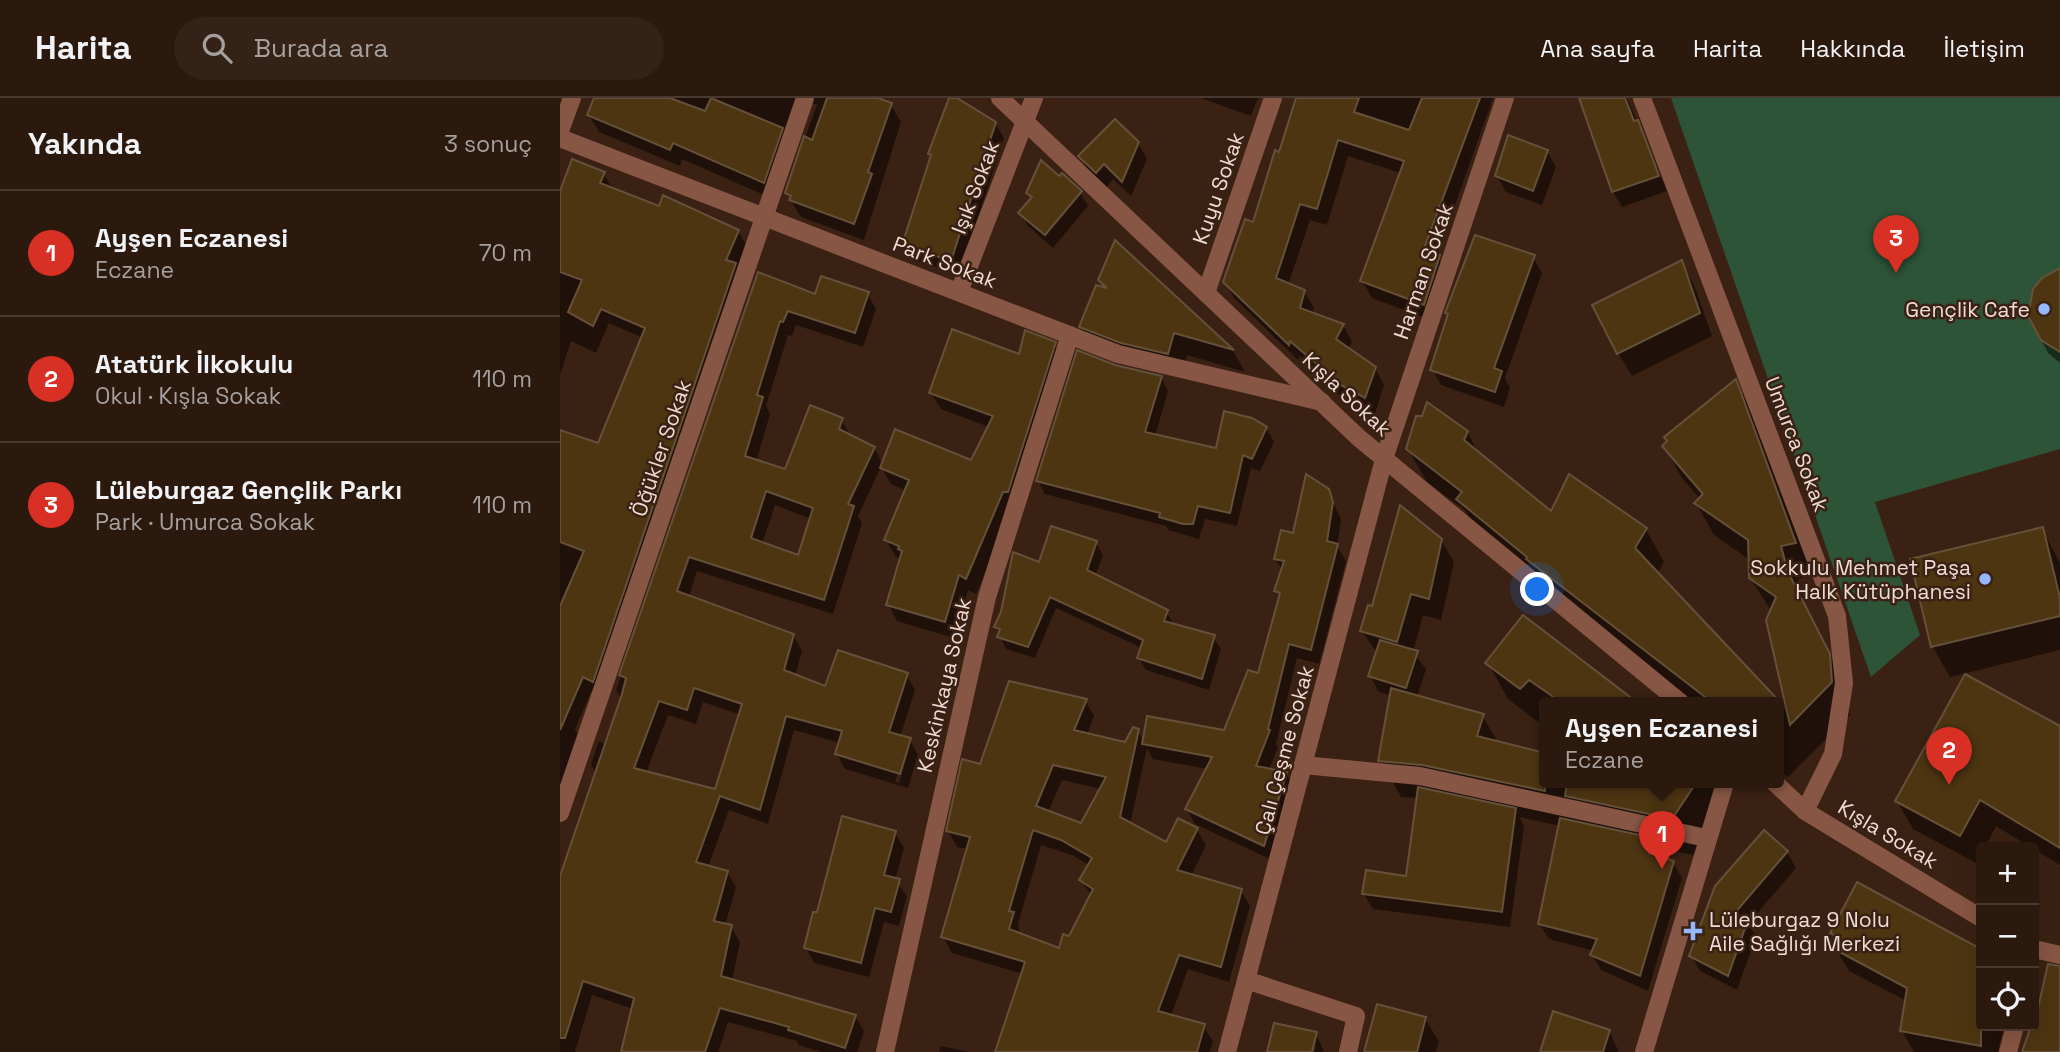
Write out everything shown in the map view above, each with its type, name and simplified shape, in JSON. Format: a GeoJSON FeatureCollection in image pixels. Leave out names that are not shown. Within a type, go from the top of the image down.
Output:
{"type":"FeatureCollection","features":[{"type":"Feature","properties":{"kind":"street"},"geometry":{"type":"LineString","coordinates":[[560,131],[572,98]]}},
{"type":"Feature","properties":{"kind":"street","name":"Öğükler Sokak"},"geometry":{"type":"LineString","coordinates":[[560,813],[805,98]]}},
{"type":"Feature","properties":{"kind":"street","name":"Kışla Sokak"},"geometry":{"type":"LineString","coordinates":[[1000,98],[1384,459],[1674,697]]}},
{"type":"Feature","properties":{"kind":"street","name":"Işık Sokak"},"geometry":{"type":"LineString","coordinates":[[959,292],[1034,98]]}},
{"type":"Feature","properties":{"kind":"street","name":"Kuyu Sokak"},"geometry":{"type":"LineString","coordinates":[[1206,293],[1273,98]]}},
{"type":"Feature","properties":{"kind":"street","name":"Harman Sokak"},"geometry":{"type":"LineString","coordinates":[[1384,459],[1505,98]]}},
{"type":"Feature","properties":{"kind":"street","name":"Umurca Sokak"},"geometry":{"type":"LineString","coordinates":[[1642,98],[1837,616],[1844,682],[1833,754],[1805,811]]}},
{"type":"Feature","properties":{"kind":"street","name":"Park Sokak"},"geometry":{"type":"LineString","coordinates":[[560,138],[1118,354],[1322,402]]}},
{"type":"Feature","properties":{"kind":"street","name":"Keskinkaya Sokak"},"geometry":{"type":"LineString","coordinates":[[885,1052],[987,597],[1070,335]]}},
{"type":"Feature","properties":{"kind":"street","name":"Çalı Çeşme Sokak"},"geometry":{"type":"LineString","coordinates":[[1227,1052],[1384,459]]}},
{"type":"Feature","properties":{"kind":"street"},"geometry":{"type":"LineString","coordinates":[[1303,765],[1420,776],[1706,838]]}},
{"type":"Feature","properties":{"kind":"street"},"geometry":{"type":"LineString","coordinates":[[1644,1052],[1706,838],[1723,788]]}},
{"type":"Feature","properties":{"kind":"street","name":"Kışla Sokak"},"geometry":{"type":"LineString","coordinates":[[1780,788],[1805,811],[1976,915]]}},
{"type":"Feature","properties":{"kind":"street"},"geometry":{"type":"LineString","coordinates":[[2039,952],[2060,955]]}},
{"type":"Feature","properties":{"kind":"street"},"geometry":{"type":"LineString","coordinates":[[1246,980],[1356,1016],[1348,1052]]}},
{"type":"Feature","properties":{"kind":"street"},"geometry":{"type":"LineString","coordinates":[[2008,1052],[2014,1031]]}},
{"type":"Feature","properties":{"kind":"green space"},"geometry":{"type":"Polygon","coordinates":[[[1671,98],[2060,98],[2060,449],[1875,502],[1920,635],[1871,677],[1671,98]]]}},
{"type":"Feature","properties":{"kind":"building"},"geometry":{"type":"Polygon","coordinates":[[[594,98],[670,98],[705,111],[711,98],[783,128],[764,183],[673,143],[670,150],[587,115],[594,98]]]}},
{"type":"Feature","properties":{"kind":"building"},"geometry":{"type":"Polygon","coordinates":[[[827,98],[878,98],[892,103],[868,172],[872,174],[854,224],[789,200],[791,196],[785,193],[804,136],[812,140],[827,98]]]}},
{"type":"Feature","properties":{"kind":"building"},"geometry":{"type":"Polygon","coordinates":[[[949,98],[957,98],[996,122],[951,261],[902,245],[931,155],[928,154],[949,98]]]}},
{"type":"Feature","properties":{"kind":"building"},"geometry":{"type":"Polygon","coordinates":[[[1296,98],[1359,98],[1354,112],[1409,130],[1422,98],[1480,98],[1424,249],[1440,255],[1424,305],[1360,281],[1404,161],[1338,140],[1317,209],[1300,204],[1276,278],[1305,290],[1300,308],[1344,324],[1336,339],[1376,367],[1365,398],[1328,378],[1327,373],[1290,341],[1289,345],[1223,282],[1245,219],[1253,222],[1275,150],[1279,152],[1296,98]]]}},
{"type":"Feature","properties":{"kind":"building"},"geometry":{"type":"Polygon","coordinates":[[[1579,98],[1625,98],[1634,121],[1638,120],[1659,176],[1612,192],[1579,98]]]}},
{"type":"Feature","properties":{"kind":"building"},"geometry":{"type":"Polygon","coordinates":[[[1115,119],[1139,142],[1122,182],[1104,164],[1096,173],[1078,156],[1115,119]]]}},
{"type":"Feature","properties":{"kind":"building"},"geometry":{"type":"Polygon","coordinates":[[[1508,135],[1548,150],[1533,191],[1495,176],[1508,135]]]}},
{"type":"Feature","properties":{"kind":"building"},"geometry":{"type":"Polygon","coordinates":[[[572,159],[605,172],[600,183],[659,206],[663,195],[739,230],[726,260],[736,263],[593,682],[583,677],[560,730],[560,606],[584,551],[560,542],[560,430],[598,443],[645,328],[601,309],[593,326],[568,312],[582,280],[560,272],[560,191],[572,159]]]}},
{"type":"Feature","properties":{"kind":"building"},"geometry":{"type":"Polygon","coordinates":[[[1041,160],[1059,176],[1062,173],[1082,191],[1045,235],[1018,213],[1032,197],[1026,193],[1041,160]]]}},
{"type":"Feature","properties":{"kind":"building"},"geometry":{"type":"Polygon","coordinates":[[[1475,235],[1535,255],[1494,368],[1502,371],[1495,392],[1430,370],[1448,314],[1445,313],[1475,235]]]}},
{"type":"Feature","properties":{"kind":"building"},"geometry":{"type":"Polygon","coordinates":[[[1115,240],[1234,350],[1174,333],[1168,354],[1121,343],[1079,327],[1096,285],[1107,288],[1098,280],[1115,240]]]}},
{"type":"Feature","properties":{"kind":"building"},"geometry":{"type":"Polygon","coordinates":[[[1682,260],[1700,313],[1617,354],[1592,305],[1682,260]]]}},
{"type":"Feature","properties":{"kind":"building","name":"Gençlik Cafe"},"geometry":{"type":"Polygon","coordinates":[[[2060,268],[2060,352],[2041,340],[2028,316],[2033,289],[2042,278],[2060,268]]]}},
{"type":"Feature","properties":{"kind":"building"},"geometry":{"type":"Polygon","coordinates":[[[758,272],[815,294],[821,276],[869,292],[855,333],[788,311],[783,322],[780,321],[757,395],[763,397],[745,456],[785,469],[810,405],[843,418],[839,429],[875,447],[848,504],[854,506],[824,600],[689,557],[677,591],[794,634],[784,670],[825,686],[838,650],[908,673],[889,732],[911,738],[900,774],[835,754],[842,731],[786,716],[760,810],[720,796],[696,862],[728,871],[714,921],[732,925],[721,976],[856,1015],[845,1048],[788,1030],[789,1027],[720,1008],[705,1052],[621,1052],[634,998],[583,981],[565,1038],[560,1038],[560,876],[622,694],[626,678],[619,675],[758,272]],[[766,491],[751,538],[798,555],[813,508],[766,491]],[[694,688],[687,710],[659,701],[634,768],[715,789],[742,704],[694,688]]]}},
{"type":"Feature","properties":{"kind":"building"},"geometry":{"type":"Polygon","coordinates":[[[952,329],[1019,354],[1025,330],[1056,342],[1008,492],[1003,492],[966,579],[959,575],[945,622],[886,605],[902,551],[898,549],[899,546],[884,540],[909,480],[880,468],[895,429],[971,460],[993,416],[929,393],[952,329]]]}},
{"type":"Feature","properties":{"kind":"building"},"geometry":{"type":"Polygon","coordinates":[[[1077,350],[1115,365],[1162,376],[1145,432],[1216,448],[1224,411],[1252,418],[1267,427],[1252,459],[1243,455],[1230,513],[1198,506],[1193,524],[1183,524],[1159,517],[1160,513],[1036,481],[1077,350]]]}},
{"type":"Feature","properties":{"kind":"building"},"geometry":{"type":"Polygon","coordinates":[[[1736,379],[1796,543],[1781,546],[1788,572],[1830,654],[1832,682],[1790,725],[1766,620],[1776,597],[1749,578],[1748,540],[1694,503],[1703,494],[1662,446],[1667,441],[1664,437],[1736,379]]]}},
{"type":"Feature","properties":{"kind":"building"},"geometry":{"type":"Polygon","coordinates":[[[1427,402],[1468,431],[1464,440],[1551,511],[1569,474],[1647,528],[1635,548],[1775,697],[1705,697],[1526,559],[1527,557],[1456,499],[1462,492],[1406,449],[1416,416],[1422,416],[1427,402]]]}},
{"type":"Feature","properties":{"kind":"building"},"geometry":{"type":"Polygon","coordinates":[[[1306,474],[1329,489],[1333,502],[1327,541],[1338,544],[1311,650],[1289,644],[1268,729],[1270,730],[1256,766],[1287,772],[1264,846],[1185,809],[1212,757],[1142,744],[1147,716],[1224,730],[1248,670],[1258,673],[1280,593],[1274,591],[1284,561],[1274,559],[1281,530],[1293,533],[1306,474]]]}},
{"type":"Feature","properties":{"kind":"building"},"geometry":{"type":"Polygon","coordinates":[[[1400,505],[1442,539],[1429,599],[1411,594],[1397,642],[1360,631],[1368,605],[1372,606],[1400,505]]]}},
{"type":"Feature","properties":{"kind":"building"},"geometry":{"type":"Polygon","coordinates":[[[1051,526],[1097,541],[1087,570],[1168,610],[1164,621],[1215,635],[1202,679],[1137,658],[1143,640],[1050,597],[1028,647],[997,637],[1000,629],[994,627],[1001,612],[1013,552],[1039,562],[1051,526]]]}},
{"type":"Feature","properties":{"kind":"building","name":"Sokkulu Mehmet Paşa Halk Kütüphanesi"},"geometry":{"type":"Polygon","coordinates":[[[2043,527],[2060,598],[2060,616],[1931,647],[1910,559],[2043,527]]]}},
{"type":"Feature","properties":{"kind":"building"},"geometry":{"type":"Polygon","coordinates":[[[1523,615],[1630,697],[1553,697],[1529,680],[1520,689],[1485,663],[1523,615]]]}},
{"type":"Feature","properties":{"kind":"building"},"geometry":{"type":"Polygon","coordinates":[[[1380,640],[1418,651],[1406,688],[1368,676],[1380,640]]]}},
{"type":"Feature","properties":{"kind":"building"},"geometry":{"type":"Polygon","coordinates":[[[1965,674],[2060,726],[2060,848],[1980,800],[1960,836],[1895,801],[1965,674]]]}},
{"type":"Feature","properties":{"kind":"building"},"geometry":{"type":"Polygon","coordinates":[[[1009,681],[1087,699],[1074,730],[1125,742],[1133,727],[1139,729],[1120,817],[1166,842],[1178,818],[1198,828],[1177,870],[1242,889],[1221,967],[1179,955],[1158,1011],[1205,1024],[1197,1052],[995,1052],[1025,962],[941,937],[970,837],[946,831],[962,759],[980,764],[1009,681]],[[1053,765],[1036,806],[1081,823],[1106,777],[1053,765]],[[1033,830],[1009,911],[1014,912],[1009,929],[1059,948],[1063,934],[1069,936],[1093,889],[1079,880],[1092,858],[1061,840],[1033,830]]]}},
{"type":"Feature","properties":{"kind":"building"},"geometry":{"type":"Polygon","coordinates":[[[1391,688],[1484,714],[1477,736],[1539,752],[1539,788],[1545,788],[1545,791],[1422,765],[1378,761],[1391,688]]]}},
{"type":"Feature","properties":{"kind":"building"},"geometry":{"type":"Polygon","coordinates":[[[1418,787],[1516,808],[1502,912],[1362,894],[1366,870],[1406,876],[1418,787]]]}},
{"type":"Feature","properties":{"kind":"building"},"geometry":{"type":"Polygon","coordinates":[[[1566,788],[1693,788],[1672,819],[1565,796],[1566,788]]]}},
{"type":"Feature","properties":{"kind":"building"},"geometry":{"type":"Polygon","coordinates":[[[842,816],[896,831],[884,875],[900,879],[891,912],[875,908],[861,963],[804,948],[813,912],[817,912],[842,816]]]}},
{"type":"Feature","properties":{"kind":"building"},"geometry":{"type":"Polygon","coordinates":[[[1560,818],[1658,839],[1649,853],[1674,861],[1640,976],[1590,955],[1597,939],[1538,924],[1560,818]]]}},
{"type":"Feature","properties":{"kind":"building"},"geometry":{"type":"Polygon","coordinates":[[[1764,830],[1788,851],[1733,915],[1748,920],[1728,976],[1689,956],[1715,886],[1764,830]]]}},
{"type":"Feature","properties":{"kind":"building"},"geometry":{"type":"Polygon","coordinates":[[[1857,882],[1976,946],[1976,1031],[1981,1031],[1981,1046],[1900,1031],[1907,988],[1834,949],[1840,938],[1830,933],[1857,882]]]}},
{"type":"Feature","properties":{"kind":"building"},"geometry":{"type":"Polygon","coordinates":[[[2048,964],[2060,966],[2060,1052],[2022,1052],[2029,1031],[2039,1031],[2039,1004],[2048,964]]]}},
{"type":"Feature","properties":{"kind":"building"},"geometry":{"type":"Polygon","coordinates":[[[1377,1004],[1426,1017],[1417,1052],[1364,1052],[1377,1004]]]}},
{"type":"Feature","properties":{"kind":"building"},"geometry":{"type":"Polygon","coordinates":[[[1553,1011],[1610,1030],[1603,1052],[1540,1052],[1553,1011]]]}},
{"type":"Feature","properties":{"kind":"building"},"geometry":{"type":"Polygon","coordinates":[[[1274,1023],[1317,1032],[1312,1052],[1267,1052],[1274,1023]]]}},
{"type":"Feature","properties":{"kind":"place","name":"Lüleburgaz Gençlik Parkı"},"geometry":{"type":"Point","coordinates":[1896,273]}},
{"type":"Feature","properties":{"kind":"place","name":"Gençlik Cafe"},"geometry":{"type":"Point","coordinates":[2044,309]}},
{"type":"Feature","properties":{"kind":"place","name":"Sokkulu Mehmet Paşa Halk Kütüphanesi"},"geometry":{"type":"Point","coordinates":[1985,579]}},
{"type":"Feature","properties":{"kind":"place","name":"Atatürk İlkokulu"},"geometry":{"type":"Point","coordinates":[1949,785]}},
{"type":"Feature","properties":{"kind":"place","name":"Ayşen Eczanesi"},"geometry":{"type":"Point","coordinates":[1662,869]}},
{"type":"Feature","properties":{"kind":"place","name":"Lüleburgaz 9 Nolu Aile Sağlığı Merkezi"},"geometry":{"type":"Point","coordinates":[1693,931]}}]}
